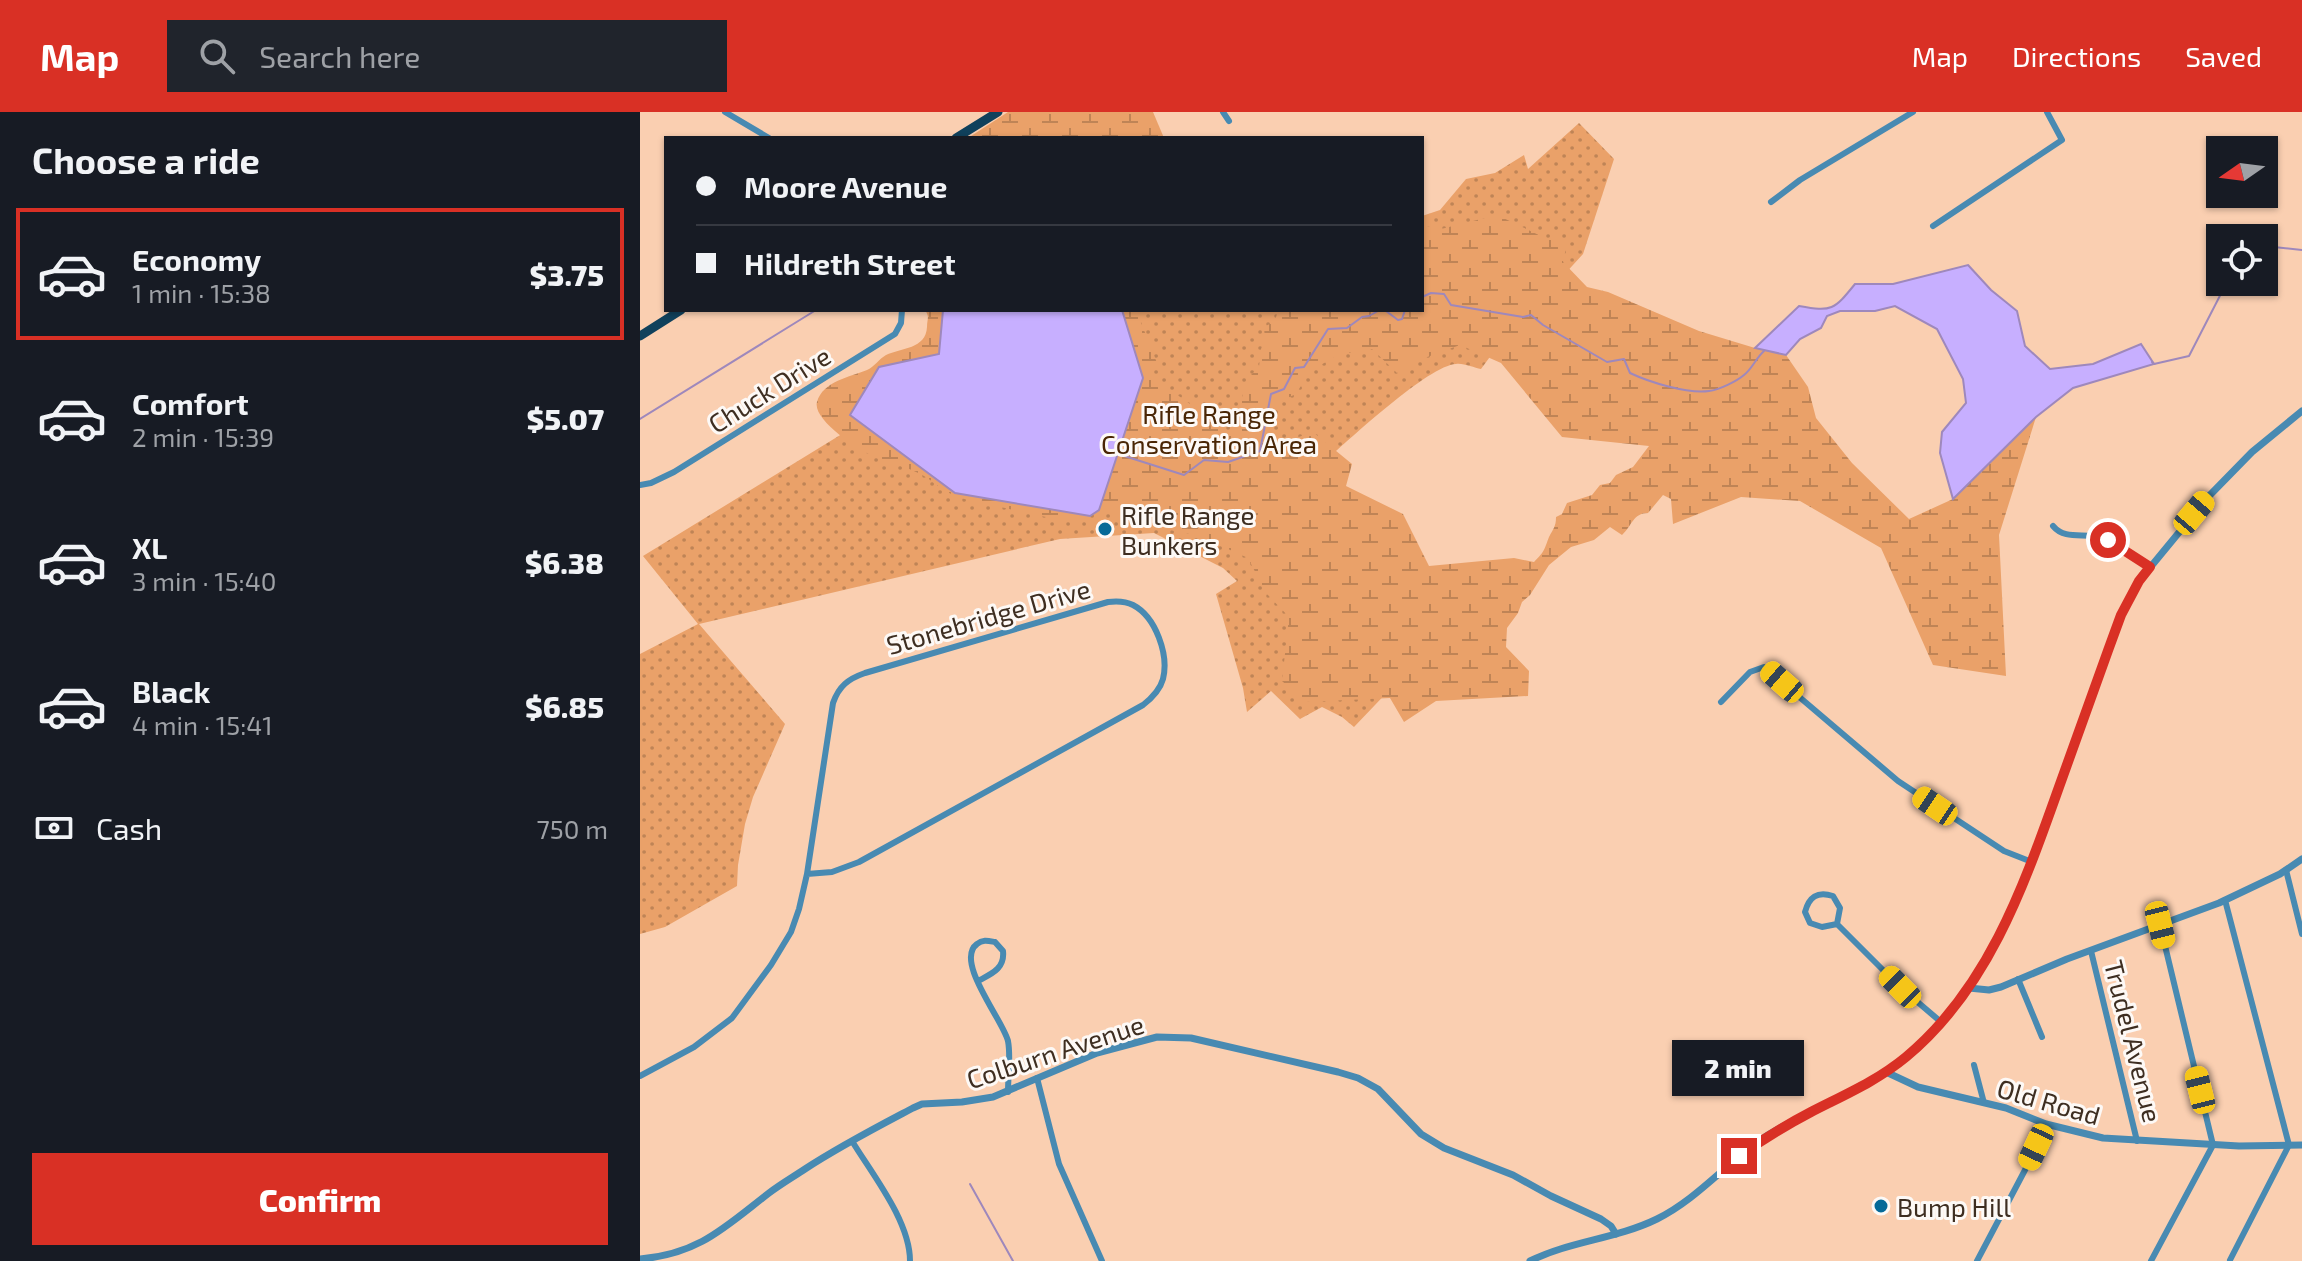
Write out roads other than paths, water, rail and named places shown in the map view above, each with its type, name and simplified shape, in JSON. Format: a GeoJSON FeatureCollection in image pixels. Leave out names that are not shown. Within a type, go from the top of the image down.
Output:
{"type":"FeatureCollection","features":[{"type":"Feature","properties":{"kind":"main road"},"geometry":{"type":"LineString","coordinates":[[959,136],[998,112]]}},
{"type":"Feature","properties":{"kind":"main road"},"geometry":{"type":"LineString","coordinates":[[641,333],[678,312]]}},
{"type":"Feature","properties":{"kind":"street"},"geometry":{"type":"LineString","coordinates":[[725,112],[766,136]]}},
{"type":"Feature","properties":{"kind":"street"},"geometry":{"type":"LineString","coordinates":[[1223,112],[1229,121]]}},
{"type":"Feature","properties":{"kind":"street"},"geometry":{"type":"LineString","coordinates":[[1771,202],[1800,180],[1913,112]]}},
{"type":"Feature","properties":{"kind":"street"},"geometry":{"type":"LineString","coordinates":[[1933,226],[2062,140],[2049,113]]}},
{"type":"Feature","properties":{"kind":"street","name":"Chuck Drive"},"geometry":{"type":"LineString","coordinates":[[640,485],[674,472],[895,334],[901,323],[902,312]]}},
{"type":"Feature","properties":{"kind":"street"},"geometry":{"type":"LineString","coordinates":[[1530,1261],[1560,1249],[1616,1234],[1656,1219],[1675,1208],[1769,1135],[1886,1072],[1907,1057],[1941,1022],[1989,958],[2013,908],[2121,615],[2139,581],[2209,496],[2252,452],[2302,411]]}},
{"type":"Feature","properties":{"kind":"street"},"geometry":{"type":"LineString","coordinates":[[2053,526],[2062,534],[2096,536],[2113,542],[2150,567]]}},
{"type":"Feature","properties":{"kind":"street","name":"Stonebridge Drive"},"geometry":{"type":"LineString","coordinates":[[640,1076],[694,1047],[732,1018],[791,932],[807,874],[833,703],[845,682],[865,673],[1108,602],[1131,604],[1150,620],[1160,644],[1164,669],[1157,691],[1143,705],[859,862],[832,872],[807,874]]}},
{"type":"Feature","properties":{"kind":"street"},"geometry":{"type":"LineString","coordinates":[[1721,702],[1750,672],[1764,667],[1898,781],[2004,851],[2032,862]]}},
{"type":"Feature","properties":{"kind":"street"},"geometry":{"type":"LineString","coordinates":[[1969,988],[1989,990],[2225,900],[2302,859]]}},
{"type":"Feature","properties":{"kind":"street"},"geometry":{"type":"LineString","coordinates":[[2286,870],[2302,934]]}},
{"type":"Feature","properties":{"kind":"street"},"geometry":{"type":"LineString","coordinates":[[1818,894],[1833,896],[1840,908],[1837,924],[1822,927],[1810,923],[1805,912],[1810,899],[1818,894]]}},
{"type":"Feature","properties":{"kind":"street"},"geometry":{"type":"LineString","coordinates":[[2225,900],[2289,1145],[2230,1260]]}},
{"type":"Feature","properties":{"kind":"street"},"geometry":{"type":"LineString","coordinates":[[1837,924],[1900,987],[1941,1022]]}},
{"type":"Feature","properties":{"kind":"street"},"geometry":{"type":"LineString","coordinates":[[2151,1261],[2213,1145],[2160,925]]}},
{"type":"Feature","properties":{"kind":"street"},"geometry":{"type":"LineString","coordinates":[[978,981],[1003,963],[1003,951],[995,942],[977,944],[972,950],[971,964],[978,981],[1008,1041],[1008,1092]]}},
{"type":"Feature","properties":{"kind":"street","name":"Trudel Avenue"},"geometry":{"type":"LineString","coordinates":[[2091,951],[2137,1141]]}},
{"type":"Feature","properties":{"kind":"street"},"geometry":{"type":"LineString","coordinates":[[2018,979],[2042,1037]]}},
{"type":"Feature","properties":{"kind":"street","name":"Colburn Avenue"},"geometry":{"type":"LineString","coordinates":[[640,1259],[698,1244],[721,1231],[772,1191],[852,1141],[922,1104],[962,1102],[1008,1092],[1097,1053],[1157,1037],[1191,1038],[1358,1078],[1378,1089],[1421,1134],[1444,1148],[1513,1175],[1601,1219],[1616,1234]]}},
{"type":"Feature","properties":{"kind":"street"},"geometry":{"type":"LineString","coordinates":[[1974,1065],[1984,1103]]}},
{"type":"Feature","properties":{"kind":"street","name":"Old Road"},"geometry":{"type":"LineString","coordinates":[[1886,1072],[1918,1087],[2015,1111],[2046,1124],[2103,1138],[2213,1145],[2302,1145]]}},
{"type":"Feature","properties":{"kind":"street"},"geometry":{"type":"LineString","coordinates":[[1037,1078],[1059,1164],[1102,1261]]}},
{"type":"Feature","properties":{"kind":"street"},"geometry":{"type":"LineString","coordinates":[[1977,1261],[2046,1124]]}},
{"type":"Feature","properties":{"kind":"street"},"geometry":{"type":"LineString","coordinates":[[852,1141],[898,1217],[908,1242],[910,1261]]}},
{"type":"Feature","properties":{"kind":"waterway"},"geometry":{"type":"LineString","coordinates":[[2278,247],[2302,250]]}},
{"type":"Feature","properties":{"kind":"waterway"},"geometry":{"type":"LineString","coordinates":[[1424,296],[1444,294],[1451,305],[1523,317],[1531,315],[1607,362],[1624,359],[1630,373],[1690,391],[1723,387],[1747,373],[1764,351]]}},
{"type":"Feature","properties":{"kind":"waterway"},"geometry":{"type":"LineString","coordinates":[[2152,362],[2189,356],[2220,296]]}},
{"type":"Feature","properties":{"kind":"waterway"},"geometry":{"type":"LineString","coordinates":[[640,419],[813,312]]}},
{"type":"Feature","properties":{"kind":"waterway"},"geometry":{"type":"LineString","coordinates":[[1118,454],[1184,475],[1204,460],[1228,462],[1260,451],[1271,394],[1284,389],[1295,368],[1304,367],[1328,329],[1347,328],[1362,317],[1376,312]]}},
{"type":"Feature","properties":{"kind":"waterway"},"geometry":{"type":"LineString","coordinates":[[1387,312],[1398,320],[1402,319],[1404,312]]}},
{"type":"Feature","properties":{"kind":"waterway"},"geometry":{"type":"LineString","coordinates":[[970,1184],[1013,1261]]}},
{"type":"Feature","properties":{"kind":"place","name":"Rifle Range Bunkers"},"geometry":{"type":"Point","coordinates":[1105,529]}},
{"type":"Feature","properties":{"kind":"place","name":"Bump Hill"},"geometry":{"type":"Point","coordinates":[1881,1206]}},
{"type":"Feature","properties":{"kind":"park label","name":"Rifle Range Conservation Area"},"geometry":{"type":"Point","coordinates":[1209,428]}}]}
